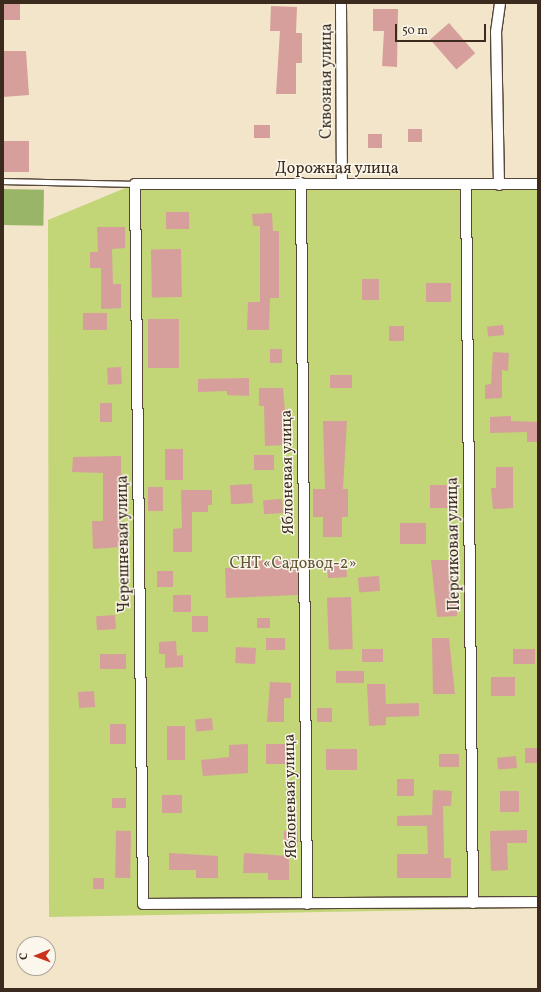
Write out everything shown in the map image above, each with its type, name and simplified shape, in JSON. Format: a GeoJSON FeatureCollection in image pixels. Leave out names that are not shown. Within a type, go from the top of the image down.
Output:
{"type":"FeatureCollection","features":[{"type":"Feature","properties":{"kind":"street","name":"Сквозная улица"},"geometry":{"type":"LineString","coordinates":[[341,3],[342,184]]}},
{"type":"Feature","properties":{"kind":"street"},"geometry":{"type":"LineString","coordinates":[[499,185],[496,32],[500,3]]}},
{"type":"Feature","properties":{"kind":"street","name":"Яблоневая улица"},"geometry":{"type":"LineString","coordinates":[[301,183],[308,904]]}},
{"type":"Feature","properties":{"kind":"street","name":"Дорожная улица"},"geometry":{"type":"LineString","coordinates":[[135,184],[538,184]]}},
{"type":"Feature","properties":{"kind":"street","name":"Черешневая улица"},"geometry":{"type":"LineString","coordinates":[[135,184],[143,904],[308,904]]}},
{"type":"Feature","properties":{"kind":"street","name":"Персиковая улица"},"geometry":{"type":"LineString","coordinates":[[466,185],[473,903]]}},
{"type":"Feature","properties":{"kind":"street"},"geometry":{"type":"LineString","coordinates":[[308,904],[538,902]]}},
{"type":"Feature","properties":{"kind":"lane"},"geometry":{"type":"LineString","coordinates":[[3,181],[135,184]]}},
{"type":"Feature","properties":{"kind":"green space","name":"СНТ «Садовод-2»"},"geometry":{"type":"Polygon","coordinates":[[[135,184],[538,184],[538,908],[49,917],[48,220],[135,184]]]}},
{"type":"Feature","properties":{"kind":"green space"},"geometry":{"type":"Polygon","coordinates":[[[3,189],[44,190],[43,226],[3,225],[3,189]]]}},
{"type":"Feature","properties":{"kind":"building"},"geometry":{"type":"Polygon","coordinates":[[[3,3],[20,3],[20,20],[3,20],[3,3]]]}},
{"type":"Feature","properties":{"kind":"building"},"geometry":{"type":"Polygon","coordinates":[[[271,6],[297,7],[296,33],[302,33],[302,63],[296,63],[296,94],[276,94],[280,31],[270,31],[271,6]]]}},
{"type":"Feature","properties":{"kind":"building"},"geometry":{"type":"Polygon","coordinates":[[[373,9],[398,9],[397,67],[382,66],[384,31],[373,31],[373,9]]]}},
{"type":"Feature","properties":{"kind":"building"},"geometry":{"type":"Polygon","coordinates":[[[449,23],[475,53],[456,70],[430,39],[449,23]]]}},
{"type":"Feature","properties":{"kind":"building"},"geometry":{"type":"Polygon","coordinates":[[[3,51],[26,51],[29,95],[3,97],[3,51]]]}},
{"type":"Feature","properties":{"kind":"building"},"geometry":{"type":"Polygon","coordinates":[[[254,125],[270,125],[270,138],[254,138],[254,125]]]}},
{"type":"Feature","properties":{"kind":"building"},"geometry":{"type":"Polygon","coordinates":[[[408,129],[422,129],[422,142],[408,142],[408,129]]]}},
{"type":"Feature","properties":{"kind":"building"},"geometry":{"type":"Polygon","coordinates":[[[368,134],[382,134],[382,148],[368,148],[368,134]]]}},
{"type":"Feature","properties":{"kind":"building"},"geometry":{"type":"Polygon","coordinates":[[[3,141],[29,141],[29,172],[3,172],[3,141]]]}},
{"type":"Feature","properties":{"kind":"building"},"geometry":{"type":"Polygon","coordinates":[[[166,212],[189,212],[189,229],[166,229],[166,212]]]}},
{"type":"Feature","properties":{"kind":"building"},"geometry":{"type":"Polygon","coordinates":[[[272,213],[273,231],[279,231],[279,298],[270,298],[269,330],[247,330],[248,302],[260,302],[260,226],[253,226],[252,214],[272,213]]]}},
{"type":"Feature","properties":{"kind":"building"},"geometry":{"type":"Polygon","coordinates":[[[97,227],[125,227],[125,248],[112,249],[113,284],[121,284],[121,308],[101,309],[101,268],[90,268],[90,252],[98,252],[97,227]]]}},
{"type":"Feature","properties":{"kind":"building"},"geometry":{"type":"Polygon","coordinates":[[[181,249],[182,297],[152,298],[151,250],[181,249]]]}},
{"type":"Feature","properties":{"kind":"building"},"geometry":{"type":"Polygon","coordinates":[[[362,279],[379,279],[379,300],[362,300],[362,279]]]}},
{"type":"Feature","properties":{"kind":"building"},"geometry":{"type":"Polygon","coordinates":[[[426,283],[451,283],[451,302],[426,302],[426,283]]]}},
{"type":"Feature","properties":{"kind":"building"},"geometry":{"type":"Polygon","coordinates":[[[83,313],[107,313],[107,330],[83,330],[83,313]]]}},
{"type":"Feature","properties":{"kind":"building"},"geometry":{"type":"Polygon","coordinates":[[[148,319],[179,319],[179,368],[148,368],[148,319]]]}},
{"type":"Feature","properties":{"kind":"building"},"geometry":{"type":"Polygon","coordinates":[[[503,325],[504,335],[488,337],[487,327],[503,325]]]}},
{"type":"Feature","properties":{"kind":"building"},"geometry":{"type":"Polygon","coordinates":[[[389,326],[404,326],[404,341],[389,341],[389,326]]]}},
{"type":"Feature","properties":{"kind":"building"},"geometry":{"type":"Polygon","coordinates":[[[270,349],[282,349],[282,363],[270,363],[270,349]]]}},
{"type":"Feature","properties":{"kind":"building"},"geometry":{"type":"Polygon","coordinates":[[[493,352],[509,353],[508,371],[502,370],[502,398],[485,399],[485,385],[491,384],[493,352]]]}},
{"type":"Feature","properties":{"kind":"building"},"geometry":{"type":"Polygon","coordinates":[[[121,367],[122,384],[108,385],[107,368],[121,367]]]}},
{"type":"Feature","properties":{"kind":"building"},"geometry":{"type":"Polygon","coordinates":[[[330,375],[352,375],[352,388],[330,388],[330,375]]]}},
{"type":"Feature","properties":{"kind":"building"},"geometry":{"type":"Polygon","coordinates":[[[249,378],[249,396],[227,395],[227,391],[198,392],[198,379],[249,378]]]}},
{"type":"Feature","properties":{"kind":"building"},"geometry":{"type":"Polygon","coordinates":[[[259,388],[283,388],[288,445],[265,446],[264,406],[259,406],[259,388]]]}},
{"type":"Feature","properties":{"kind":"building"},"geometry":{"type":"Polygon","coordinates":[[[100,403],[112,403],[112,422],[100,422],[100,403]]]}},
{"type":"Feature","properties":{"kind":"building"},"geometry":{"type":"Polygon","coordinates":[[[511,416],[511,421],[538,422],[538,442],[527,442],[527,432],[490,433],[490,417],[511,416]]]}},
{"type":"Feature","properties":{"kind":"building"},"geometry":{"type":"Polygon","coordinates":[[[323,421],[347,421],[343,489],[348,489],[348,517],[342,517],[342,537],[323,537],[323,517],[313,517],[313,489],[325,489],[323,421]]]}},
{"type":"Feature","properties":{"kind":"building"},"geometry":{"type":"Polygon","coordinates":[[[165,449],[183,449],[183,480],[165,480],[165,449]]]}},
{"type":"Feature","properties":{"kind":"building"},"geometry":{"type":"Polygon","coordinates":[[[254,455],[274,455],[274,470],[254,470],[254,455]]]}},
{"type":"Feature","properties":{"kind":"building"},"geometry":{"type":"Polygon","coordinates":[[[121,456],[121,547],[93,549],[92,521],[103,521],[103,473],[72,472],[73,457],[121,456]]]}},
{"type":"Feature","properties":{"kind":"building"},"geometry":{"type":"Polygon","coordinates":[[[496,467],[513,467],[513,508],[493,509],[491,488],[496,488],[496,467]]]}},
{"type":"Feature","properties":{"kind":"building"},"geometry":{"type":"Polygon","coordinates":[[[252,484],[253,503],[231,504],[230,485],[252,484]]]}},
{"type":"Feature","properties":{"kind":"building"},"geometry":{"type":"Polygon","coordinates":[[[430,485],[448,485],[448,508],[430,508],[430,485]]]}},
{"type":"Feature","properties":{"kind":"building"},"geometry":{"type":"Polygon","coordinates":[[[148,487],[163,487],[163,511],[148,511],[148,487]]]}},
{"type":"Feature","properties":{"kind":"building"},"geometry":{"type":"Polygon","coordinates":[[[181,490],[212,490],[212,505],[208,505],[208,512],[192,512],[192,552],[173,552],[173,529],[182,528],[181,490]]]}},
{"type":"Feature","properties":{"kind":"building"},"geometry":{"type":"Polygon","coordinates":[[[282,499],[283,513],[264,514],[263,500],[282,499]]]}},
{"type":"Feature","properties":{"kind":"building"},"geometry":{"type":"Polygon","coordinates":[[[400,523],[426,523],[426,544],[400,544],[400,523]]]}},
{"type":"Feature","properties":{"kind":"building"},"geometry":{"type":"Polygon","coordinates":[[[298,559],[298,595],[226,598],[225,568],[245,567],[244,561],[298,559]]]}},
{"type":"Feature","properties":{"kind":"building"},"geometry":{"type":"Polygon","coordinates":[[[431,560],[451,560],[451,604],[457,604],[457,616],[437,617],[431,560]]]}},
{"type":"Feature","properties":{"kind":"building"},"geometry":{"type":"Polygon","coordinates":[[[346,563],[347,577],[328,578],[327,564],[346,563]]]}},
{"type":"Feature","properties":{"kind":"building"},"geometry":{"type":"Polygon","coordinates":[[[157,571],[173,571],[173,587],[157,587],[157,571]]]}},
{"type":"Feature","properties":{"kind":"building"},"geometry":{"type":"Polygon","coordinates":[[[379,576],[380,591],[359,592],[358,577],[379,576]]]}},
{"type":"Feature","properties":{"kind":"building"},"geometry":{"type":"Polygon","coordinates":[[[173,595],[191,595],[191,612],[173,612],[173,595]]]}},
{"type":"Feature","properties":{"kind":"building"},"geometry":{"type":"Polygon","coordinates":[[[351,597],[353,649],[329,650],[327,598],[351,597]]]}},
{"type":"Feature","properties":{"kind":"building"},"geometry":{"type":"Polygon","coordinates":[[[115,615],[116,629],[97,630],[96,616],[115,615]]]}},
{"type":"Feature","properties":{"kind":"building"},"geometry":{"type":"Polygon","coordinates":[[[192,616],[208,616],[208,632],[192,632],[192,616]]]}},
{"type":"Feature","properties":{"kind":"building"},"geometry":{"type":"Polygon","coordinates":[[[257,618],[270,618],[270,628],[257,628],[257,618]]]}},
{"type":"Feature","properties":{"kind":"building"},"geometry":{"type":"Polygon","coordinates":[[[266,638],[285,638],[285,650],[266,650],[266,638]]]}},
{"type":"Feature","properties":{"kind":"building"},"geometry":{"type":"Polygon","coordinates":[[[432,638],[449,638],[455,694],[433,694],[432,638]]]}},
{"type":"Feature","properties":{"kind":"building"},"geometry":{"type":"Polygon","coordinates":[[[176,641],[177,656],[183,655],[183,667],[165,668],[165,654],[159,654],[159,642],[176,641]]]}},
{"type":"Feature","properties":{"kind":"building"},"geometry":{"type":"Polygon","coordinates":[[[236,647],[256,648],[255,664],[235,663],[236,647]]]}},
{"type":"Feature","properties":{"kind":"building"},"geometry":{"type":"Polygon","coordinates":[[[362,649],[383,649],[383,662],[362,662],[362,649]]]}},
{"type":"Feature","properties":{"kind":"building"},"geometry":{"type":"Polygon","coordinates":[[[513,649],[535,649],[535,664],[513,664],[513,649]]]}},
{"type":"Feature","properties":{"kind":"building"},"geometry":{"type":"Polygon","coordinates":[[[100,654],[126,654],[126,669],[100,669],[100,654]]]}},
{"type":"Feature","properties":{"kind":"building"},"geometry":{"type":"Polygon","coordinates":[[[336,671],[364,671],[364,683],[336,683],[336,671]]]}},
{"type":"Feature","properties":{"kind":"building"},"geometry":{"type":"Polygon","coordinates":[[[491,677],[515,677],[515,696],[491,696],[491,677]]]}},
{"type":"Feature","properties":{"kind":"building"},"geometry":{"type":"Polygon","coordinates":[[[270,682],[291,683],[291,698],[284,698],[284,722],[267,722],[270,682]]]}},
{"type":"Feature","properties":{"kind":"building"},"geometry":{"type":"Polygon","coordinates":[[[367,684],[385,684],[386,704],[419,703],[419,716],[386,717],[386,725],[369,726],[367,684]]]}},
{"type":"Feature","properties":{"kind":"building"},"geometry":{"type":"Polygon","coordinates":[[[94,691],[95,707],[79,708],[78,692],[94,691]]]}},
{"type":"Feature","properties":{"kind":"building"},"geometry":{"type":"Polygon","coordinates":[[[317,708],[332,708],[332,722],[317,722],[317,708]]]}},
{"type":"Feature","properties":{"kind":"building"},"geometry":{"type":"Polygon","coordinates":[[[212,718],[213,730],[196,731],[195,719],[212,718]]]}},
{"type":"Feature","properties":{"kind":"building"},"geometry":{"type":"Polygon","coordinates":[[[110,724],[126,724],[126,744],[110,744],[110,724]]]}},
{"type":"Feature","properties":{"kind":"building"},"geometry":{"type":"Polygon","coordinates":[[[167,726],[185,726],[185,760],[167,760],[167,726]]]}},
{"type":"Feature","properties":{"kind":"building"},"geometry":{"type":"Polygon","coordinates":[[[248,744],[248,773],[203,776],[201,760],[229,757],[229,745],[248,744]]]}},
{"type":"Feature","properties":{"kind":"building"},"geometry":{"type":"Polygon","coordinates":[[[266,744],[288,744],[288,764],[266,764],[266,744]]]}},
{"type":"Feature","properties":{"kind":"building"},"geometry":{"type":"Polygon","coordinates":[[[525,748],[538,748],[538,763],[525,763],[525,748]]]}},
{"type":"Feature","properties":{"kind":"building"},"geometry":{"type":"Polygon","coordinates":[[[326,749],[357,749],[357,770],[326,770],[326,749]]]}},
{"type":"Feature","properties":{"kind":"building"},"geometry":{"type":"Polygon","coordinates":[[[439,754],[459,754],[459,767],[439,767],[439,754]]]}},
{"type":"Feature","properties":{"kind":"building"},"geometry":{"type":"Polygon","coordinates":[[[516,756],[517,768],[498,770],[497,758],[516,756]]]}},
{"type":"Feature","properties":{"kind":"building"},"geometry":{"type":"Polygon","coordinates":[[[397,779],[414,779],[414,796],[397,796],[397,779]]]}},
{"type":"Feature","properties":{"kind":"building"},"geometry":{"type":"Polygon","coordinates":[[[433,790],[452,791],[451,806],[443,806],[444,858],[451,858],[451,878],[397,878],[397,854],[428,854],[427,826],[397,826],[397,816],[432,815],[433,790]]]}},
{"type":"Feature","properties":{"kind":"building"},"geometry":{"type":"Polygon","coordinates":[[[500,791],[519,791],[519,812],[500,812],[500,791]]]}},
{"type":"Feature","properties":{"kind":"building"},"geometry":{"type":"Polygon","coordinates":[[[162,795],[182,795],[182,813],[162,813],[162,795]]]}},
{"type":"Feature","properties":{"kind":"building"},"geometry":{"type":"Polygon","coordinates":[[[112,798],[126,798],[126,808],[112,808],[112,798]]]}},
{"type":"Feature","properties":{"kind":"building"},"geometry":{"type":"Polygon","coordinates":[[[527,830],[527,843],[507,843],[508,870],[491,871],[490,831],[527,830]]]}},
{"type":"Feature","properties":{"kind":"building"},"geometry":{"type":"Polygon","coordinates":[[[116,831],[131,831],[130,878],[115,878],[116,831]]]}},
{"type":"Feature","properties":{"kind":"building"},"geometry":{"type":"Polygon","coordinates":[[[284,831],[298,831],[298,846],[284,846],[284,831]]]}},
{"type":"Feature","properties":{"kind":"building"},"geometry":{"type":"Polygon","coordinates":[[[169,853],[218,856],[218,878],[196,878],[196,870],[169,870],[169,853]]]}},
{"type":"Feature","properties":{"kind":"building"},"geometry":{"type":"Polygon","coordinates":[[[244,853],[289,856],[289,880],[268,880],[268,873],[243,873],[244,853]]]}},
{"type":"Feature","properties":{"kind":"building"},"geometry":{"type":"Polygon","coordinates":[[[93,878],[104,878],[104,889],[93,889],[93,878]]]}}]}
